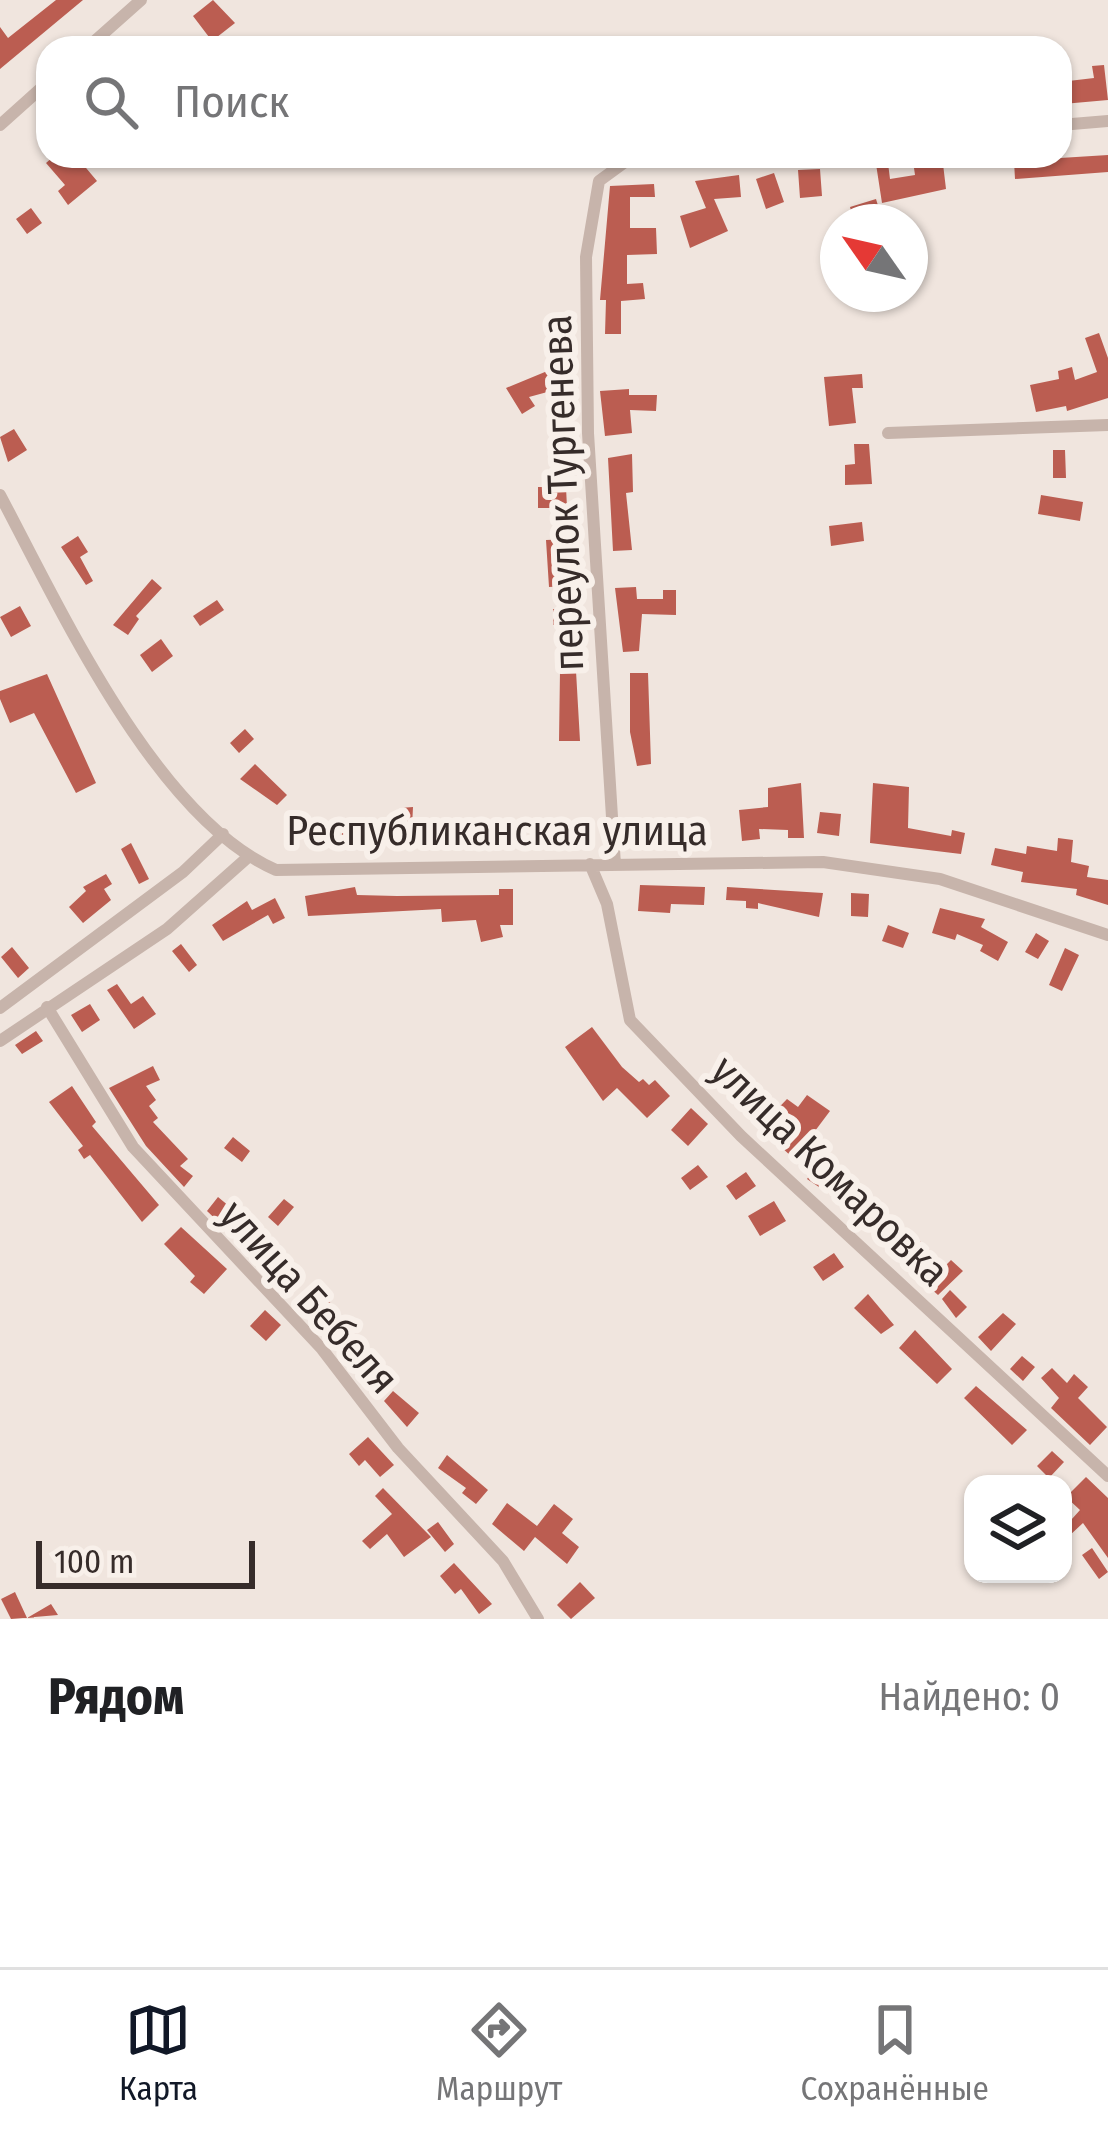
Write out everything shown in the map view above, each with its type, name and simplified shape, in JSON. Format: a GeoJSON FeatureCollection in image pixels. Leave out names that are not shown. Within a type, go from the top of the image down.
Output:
{"type":"FeatureCollection","features":[{"type":"Feature","properties":{"kind":"street"},"geometry":{"type":"LineString","coordinates":[[100,36],[141,0]]}},
{"type":"Feature","properties":{"kind":"street"},"geometry":{"type":"LineString","coordinates":[[0,125],[36,93]]}},
{"type":"Feature","properties":{"kind":"street"},"geometry":{"type":"LineString","coordinates":[[1072,124],[1108,121]]}},
{"type":"Feature","properties":{"kind":"street","name":"переулок Тургенева"},"geometry":{"type":"LineString","coordinates":[[615,865],[588,433],[586,257],[599,181],[617,168]]}},
{"type":"Feature","properties":{"kind":"street"},"geometry":{"type":"LineString","coordinates":[[888,433],[1108,425]]}},
{"type":"Feature","properties":{"kind":"street","name":"Республиканская улица"},"geometry":{"type":"LineString","coordinates":[[0,495],[98,678],[147,754],[247,858],[276,870],[823,862],[940,879],[1108,935]]}},
{"type":"Feature","properties":{"kind":"street"},"geometry":{"type":"LineString","coordinates":[[0,1008],[183,872],[223,834]]}},
{"type":"Feature","properties":{"kind":"street"},"geometry":{"type":"LineString","coordinates":[[0,1041],[167,929],[247,858]]}},
{"type":"Feature","properties":{"kind":"street","name":"улица Комаровка"},"geometry":{"type":"LineString","coordinates":[[590,864],[607,904],[629,1020],[741,1136],[1108,1476]]}},
{"type":"Feature","properties":{"kind":"street","name":"улица Бебеля"},"geometry":{"type":"LineString","coordinates":[[47,1007],[134,1147],[322,1349],[398,1448],[503,1562],[538,1619]]}},
{"type":"Feature","properties":{"kind":"building"},"geometry":{"type":"Polygon","coordinates":[[[56,0],[83,0],[0,69],[0,27],[8,38],[56,0]]]}},
{"type":"Feature","properties":{"kind":"building"},"geometry":{"type":"Polygon","coordinates":[[[213,0],[235,23],[218,36],[208,36],[193,16],[213,0]]]}},
{"type":"Feature","properties":{"kind":"building"},"geometry":{"type":"Polygon","coordinates":[[[1104,65],[1108,100],[1072,103],[1072,81],[1094,78],[1092,66],[1104,65]]]}},
{"type":"Feature","properties":{"kind":"building"},"geometry":{"type":"Polygon","coordinates":[[[1108,155],[1108,172],[1015,179],[1014,168],[1072,168],[1072,157],[1108,155]]]}},
{"type":"Feature","properties":{"kind":"building"},"geometry":{"type":"Polygon","coordinates":[[[50,168],[86,168],[97,181],[68,205],[58,191],[65,185],[50,168]]]}},
{"type":"Feature","properties":{"kind":"building"},"geometry":{"type":"Polygon","coordinates":[[[877,168],[889,168],[890,179],[915,175],[914,168],[943,168],[946,189],[882,203],[877,168]]]}},
{"type":"Feature","properties":{"kind":"building"},"geometry":{"type":"Polygon","coordinates":[[[820,169],[822,196],[800,198],[798,170],[820,169]]]}},
{"type":"Feature","properties":{"kind":"building"},"geometry":{"type":"Polygon","coordinates":[[[774,173],[784,202],[766,209],[756,179],[774,173]]]}},
{"type":"Feature","properties":{"kind":"building"},"geometry":{"type":"Polygon","coordinates":[[[739,175],[741,197],[714,199],[728,231],[690,248],[680,216],[706,208],[695,181],[739,175]]]}},
{"type":"Feature","properties":{"kind":"building"},"geometry":{"type":"Polygon","coordinates":[[[654,184],[655,197],[630,197],[630,228],[656,228],[657,254],[627,255],[627,284],[643,283],[645,299],[621,301],[621,334],[605,334],[606,300],[600,300],[610,186],[654,184]]]}},
{"type":"Feature","properties":{"kind":"building"},"geometry":{"type":"Polygon","coordinates":[[[31,208],[42,223],[27,234],[16,219],[31,208]]]}},
{"type":"Feature","properties":{"kind":"building"},"geometry":{"type":"Polygon","coordinates":[[[1099,333],[1108,358],[1108,398],[1067,411],[1066,406],[1036,412],[1030,385],[1059,379],[1058,371],[1072,367],[1075,380],[1097,372],[1085,338],[1099,333]]]}},
{"type":"Feature","properties":{"kind":"building"},"geometry":{"type":"Polygon","coordinates":[[[557,367],[562,388],[529,397],[535,406],[522,414],[506,388],[557,367]]]}},
{"type":"Feature","properties":{"kind":"building"},"geometry":{"type":"Polygon","coordinates":[[[862,374],[863,388],[852,388],[856,423],[829,426],[824,377],[862,374]]]}},
{"type":"Feature","properties":{"kind":"building"},"geometry":{"type":"Polygon","coordinates":[[[629,389],[629,395],[657,395],[656,411],[630,410],[632,433],[605,436],[600,391],[629,389]]]}},
{"type":"Feature","properties":{"kind":"building"},"geometry":{"type":"Polygon","coordinates":[[[14,429],[27,450],[8,462],[0,437],[14,429]]]}},
{"type":"Feature","properties":{"kind":"building"},"geometry":{"type":"Polygon","coordinates":[[[854,444],[869,444],[872,484],[845,485],[845,465],[855,464],[854,444]]]}},
{"type":"Feature","properties":{"kind":"building"},"geometry":{"type":"Polygon","coordinates":[[[1053,450],[1065,450],[1066,478],[1053,478],[1053,450]]]}},
{"type":"Feature","properties":{"kind":"building"},"geometry":{"type":"Polygon","coordinates":[[[632,454],[633,492],[626,493],[632,550],[613,551],[608,458],[632,454]]]}},
{"type":"Feature","properties":{"kind":"building"},"geometry":{"type":"Polygon","coordinates":[[[538,487],[566,487],[567,508],[538,508],[538,487]]]}},
{"type":"Feature","properties":{"kind":"building"},"geometry":{"type":"Polygon","coordinates":[[[1041,495],[1083,502],[1080,521],[1038,514],[1041,495]]]}},
{"type":"Feature","properties":{"kind":"building"},"geometry":{"type":"Polygon","coordinates":[[[862,522],[864,541],[831,546],[829,526],[862,522]]]}},
{"type":"Feature","properties":{"kind":"building"},"geometry":{"type":"Polygon","coordinates":[[[78,536],[88,552],[80,557],[93,581],[86,585],[61,547],[78,536]]]}},
{"type":"Feature","properties":{"kind":"building"},"geometry":{"type":"Polygon","coordinates":[[[569,539],[568,586],[549,587],[546,540],[569,539]]]}},
{"type":"Feature","properties":{"kind":"building"},"geometry":{"type":"Polygon","coordinates":[[[152,579],[162,588],[136,616],[139,619],[128,635],[113,625],[152,579]]]}},
{"type":"Feature","properties":{"kind":"building"},"geometry":{"type":"Polygon","coordinates":[[[636,587],[637,599],[663,599],[663,590],[676,590],[676,615],[642,614],[639,651],[623,652],[615,588],[636,587]]]}},
{"type":"Feature","properties":{"kind":"building"},"geometry":{"type":"Polygon","coordinates":[[[217,600],[224,610],[200,626],[193,616],[217,600]]]}},
{"type":"Feature","properties":{"kind":"building"},"geometry":{"type":"Polygon","coordinates":[[[20,606],[31,626],[11,637],[0,617],[20,606]]]}},
{"type":"Feature","properties":{"kind":"building"},"geometry":{"type":"Polygon","coordinates":[[[553,609],[572,609],[572,625],[553,625],[553,609]]]}},
{"type":"Feature","properties":{"kind":"building"},"geometry":{"type":"Polygon","coordinates":[[[161,639],[173,656],[152,672],[140,655],[161,639]]]}},
{"type":"Feature","properties":{"kind":"building"},"geometry":{"type":"Polygon","coordinates":[[[560,671],[576,671],[580,741],[559,741],[560,671]]]}},
{"type":"Feature","properties":{"kind":"building"},"geometry":{"type":"Polygon","coordinates":[[[630,673],[648,673],[651,764],[637,766],[630,732],[630,673]]]}},
{"type":"Feature","properties":{"kind":"building"},"geometry":{"type":"Polygon","coordinates":[[[47,674],[96,783],[76,793],[34,713],[10,723],[0,699],[0,691],[47,674]]]}},
{"type":"Feature","properties":{"kind":"building"},"geometry":{"type":"Polygon","coordinates":[[[245,729],[254,739],[239,753],[230,743],[245,729]]]}},
{"type":"Feature","properties":{"kind":"building"},"geometry":{"type":"Polygon","coordinates":[[[255,764],[287,795],[277,805],[240,779],[255,764]]]}},
{"type":"Feature","properties":{"kind":"building"},"geometry":{"type":"Polygon","coordinates":[[[801,783],[804,838],[788,838],[788,830],[759,829],[760,839],[742,841],[739,810],[768,807],[768,788],[801,783]]]}},
{"type":"Feature","properties":{"kind":"building"},"geometry":{"type":"Polygon","coordinates":[[[873,783],[909,787],[908,828],[951,836],[952,830],[965,833],[961,854],[870,843],[873,783]]]}},
{"type":"Feature","properties":{"kind":"building"},"geometry":{"type":"Polygon","coordinates":[[[413,807],[411,847],[390,846],[391,825],[402,825],[400,808],[413,807]]]}},
{"type":"Feature","properties":{"kind":"building"},"geometry":{"type":"Polygon","coordinates":[[[820,812],[841,814],[839,836],[817,833],[820,812]]]}},
{"type":"Feature","properties":{"kind":"building"},"geometry":{"type":"Polygon","coordinates":[[[343,819],[365,821],[364,848],[341,847],[343,819]]]}},
{"type":"Feature","properties":{"kind":"building"},"geometry":{"type":"Polygon","coordinates":[[[673,821],[695,821],[695,840],[673,840],[673,821]]]}},
{"type":"Feature","properties":{"kind":"building"},"geometry":{"type":"Polygon","coordinates":[[[434,823],[489,828],[489,823],[505,823],[505,844],[435,847],[434,823]]]}},
{"type":"Feature","properties":{"kind":"building"},"geometry":{"type":"Polygon","coordinates":[[[1058,838],[1073,840],[1071,862],[1089,866],[1087,877],[1108,880],[1108,905],[1076,895],[1077,889],[1021,882],[1023,872],[991,865],[995,848],[1026,854],[1027,846],[1057,851],[1058,838]]]}},
{"type":"Feature","properties":{"kind":"building"},"geometry":{"type":"Polygon","coordinates":[[[131,843],[149,879],[139,884],[121,849],[131,843]]]}},
{"type":"Feature","properties":{"kind":"building"},"geometry":{"type":"Polygon","coordinates":[[[106,874],[112,884],[104,889],[111,900],[83,923],[69,907],[86,891],[83,887],[106,874]]]}},
{"type":"Feature","properties":{"kind":"building"},"geometry":{"type":"Polygon","coordinates":[[[640,885],[705,887],[704,905],[671,904],[670,913],[638,911],[640,885]]]}},
{"type":"Feature","properties":{"kind":"building"},"geometry":{"type":"Polygon","coordinates":[[[355,887],[357,895],[397,896],[499,895],[499,889],[513,889],[513,925],[500,925],[503,937],[481,942],[476,920],[442,922],[441,909],[308,916],[305,896],[355,887]]]}},
{"type":"Feature","properties":{"kind":"building"},"geometry":{"type":"Polygon","coordinates":[[[727,887],[823,893],[819,917],[758,903],[758,909],[746,908],[746,901],[726,900],[727,887]]]}},
{"type":"Feature","properties":{"kind":"building"},"geometry":{"type":"Polygon","coordinates":[[[851,893],[869,894],[868,917],[851,916],[851,893]]]}},
{"type":"Feature","properties":{"kind":"building"},"geometry":{"type":"Polygon","coordinates":[[[275,898],[285,918],[273,924],[268,915],[223,941],[212,925],[247,901],[252,910],[275,898]]]}},
{"type":"Feature","properties":{"kind":"building"},"geometry":{"type":"Polygon","coordinates":[[[940,908],[985,919],[981,927],[1008,942],[998,961],[980,951],[983,945],[957,934],[955,940],[932,933],[940,908]]]}},
{"type":"Feature","properties":{"kind":"building"},"geometry":{"type":"Polygon","coordinates":[[[888,925],[909,933],[903,948],[882,941],[888,925]]]}},
{"type":"Feature","properties":{"kind":"building"},"geometry":{"type":"Polygon","coordinates":[[[1036,933],[1049,941],[1038,959],[1025,952],[1036,933]]]}},
{"type":"Feature","properties":{"kind":"building"},"geometry":{"type":"Polygon","coordinates":[[[181,944],[197,965],[189,972],[172,951],[181,944]]]}},
{"type":"Feature","properties":{"kind":"building"},"geometry":{"type":"Polygon","coordinates":[[[12,947],[29,968],[18,978],[1,957],[12,947]]]}},
{"type":"Feature","properties":{"kind":"building"},"geometry":{"type":"Polygon","coordinates":[[[1065,948],[1079,955],[1062,991],[1049,985],[1065,948]]]}},
{"type":"Feature","properties":{"kind":"building"},"geometry":{"type":"Polygon","coordinates":[[[117,984],[131,1004],[143,996],[156,1014],[134,1029],[107,990],[117,984]]]}},
{"type":"Feature","properties":{"kind":"building"},"geometry":{"type":"Polygon","coordinates":[[[90,1004],[100,1020],[82,1032],[71,1015],[90,1004]]]}},
{"type":"Feature","properties":{"kind":"building"},"geometry":{"type":"Polygon","coordinates":[[[592,1027],[622,1067],[639,1082],[643,1079],[649,1085],[655,1080],[670,1096],[647,1118],[617,1088],[603,1101],[565,1047],[592,1027]]]}},
{"type":"Feature","properties":{"kind":"building"},"geometry":{"type":"Polygon","coordinates":[[[36,1031],[43,1041],[22,1054],[15,1045],[36,1031]]]}},
{"type":"Feature","properties":{"kind":"building"},"geometry":{"type":"Polygon","coordinates":[[[153,1066],[160,1080],[146,1086],[156,1100],[149,1106],[158,1118],[153,1122],[188,1159],[180,1166],[193,1176],[184,1187],[146,1146],[109,1088],[153,1066]]]}},
{"type":"Feature","properties":{"kind":"building"},"geometry":{"type":"Polygon","coordinates":[[[72,1086],[96,1122],[92,1126],[159,1205],[142,1222],[90,1155],[84,1159],[78,1150],[83,1146],[49,1102],[72,1086]]]}},
{"type":"Feature","properties":{"kind":"building"},"geometry":{"type":"Polygon","coordinates":[[[807,1095],[830,1111],[794,1159],[760,1127],[787,1099],[798,1107],[807,1095]]]}},
{"type":"Feature","properties":{"kind":"building"},"geometry":{"type":"Polygon","coordinates":[[[691,1108],[708,1124],[688,1146],[671,1130],[691,1108]]]}},
{"type":"Feature","properties":{"kind":"building"},"geometry":{"type":"Polygon","coordinates":[[[233,1137],[250,1151],[242,1162],[224,1148],[233,1137]]]}},
{"type":"Feature","properties":{"kind":"building"},"geometry":{"type":"Polygon","coordinates":[[[821,1160],[893,1223],[886,1232],[807,1179],[821,1160]]]}},
{"type":"Feature","properties":{"kind":"building"},"geometry":{"type":"Polygon","coordinates":[[[698,1165],[708,1177],[690,1190],[681,1178],[698,1165]]]}},
{"type":"Feature","properties":{"kind":"building"},"geometry":{"type":"Polygon","coordinates":[[[746,1172],[756,1186],[736,1200],[726,1186],[746,1172]]]}},
{"type":"Feature","properties":{"kind":"building"},"geometry":{"type":"Polygon","coordinates":[[[218,1197],[265,1236],[250,1252],[207,1211],[218,1197]]]}},
{"type":"Feature","properties":{"kind":"building"},"geometry":{"type":"Polygon","coordinates":[[[284,1199],[294,1207],[278,1226],[268,1217],[284,1199]]]}},
{"type":"Feature","properties":{"kind":"building"},"geometry":{"type":"Polygon","coordinates":[[[774,1201],[786,1221],[760,1236],[748,1216],[774,1201]]]}},
{"type":"Feature","properties":{"kind":"building"},"geometry":{"type":"Polygon","coordinates":[[[181,1227],[227,1269],[204,1294],[190,1282],[195,1276],[164,1244],[181,1227]]]}},
{"type":"Feature","properties":{"kind":"building"},"geometry":{"type":"Polygon","coordinates":[[[912,1234],[946,1265],[951,1260],[963,1271],[938,1295],[893,1255],[912,1234]]]}},
{"type":"Feature","properties":{"kind":"building"},"geometry":{"type":"Polygon","coordinates":[[[834,1253],[844,1267],[823,1281],[813,1267],[834,1253]]]}},
{"type":"Feature","properties":{"kind":"building"},"geometry":{"type":"Polygon","coordinates":[[[289,1259],[298,1268],[282,1286],[272,1276],[289,1259]]]}},
{"type":"Feature","properties":{"kind":"building"},"geometry":{"type":"Polygon","coordinates":[[[950,1290],[967,1307],[956,1318],[942,1299],[950,1290]]]}},
{"type":"Feature","properties":{"kind":"building"},"geometry":{"type":"Polygon","coordinates":[[[868,1294],[894,1325],[881,1334],[854,1308],[868,1294]]]}},
{"type":"Feature","properties":{"kind":"building"},"geometry":{"type":"Polygon","coordinates":[[[325,1296],[332,1305],[325,1311],[383,1370],[368,1384],[357,1372],[362,1367],[306,1311],[325,1296]]]}},
{"type":"Feature","properties":{"kind":"building"},"geometry":{"type":"Polygon","coordinates":[[[265,1310],[281,1325],[266,1341],[250,1326],[265,1310]]]}},
{"type":"Feature","properties":{"kind":"building"},"geometry":{"type":"Polygon","coordinates":[[[1003,1313],[1016,1324],[991,1351],[978,1337],[1003,1313]]]}},
{"type":"Feature","properties":{"kind":"building"},"geometry":{"type":"Polygon","coordinates":[[[915,1330],[952,1369],[937,1384],[899,1348],[915,1330]]]}},
{"type":"Feature","properties":{"kind":"building"},"geometry":{"type":"Polygon","coordinates":[[[1022,1356],[1035,1367],[1023,1381],[1010,1369],[1022,1356]]]}},
{"type":"Feature","properties":{"kind":"building"},"geometry":{"type":"Polygon","coordinates":[[[1052,1368],[1067,1383],[1074,1374],[1088,1387],[1078,1398],[1107,1427],[1090,1445],[1051,1408],[1059,1398],[1041,1378],[1052,1368]]]}},
{"type":"Feature","properties":{"kind":"building"},"geometry":{"type":"Polygon","coordinates":[[[976,1386],[1027,1430],[1012,1445],[964,1398],[976,1386]]]}},
{"type":"Feature","properties":{"kind":"building"},"geometry":{"type":"Polygon","coordinates":[[[393,1391],[419,1413],[407,1427],[384,1401],[393,1391]]]}},
{"type":"Feature","properties":{"kind":"building"},"geometry":{"type":"Polygon","coordinates":[[[368,1437],[394,1465],[380,1477],[365,1460],[359,1466],[349,1454],[368,1437]]]}},
{"type":"Feature","properties":{"kind":"building"},"geometry":{"type":"Polygon","coordinates":[[[1052,1451],[1064,1462],[1052,1475],[1037,1466],[1052,1451]]]}},
{"type":"Feature","properties":{"kind":"building"},"geometry":{"type":"Polygon","coordinates":[[[447,1455],[488,1490],[476,1504],[462,1493],[466,1488],[438,1468],[447,1455]]]}},
{"type":"Feature","properties":{"kind":"building"},"geometry":{"type":"Polygon","coordinates":[[[1086,1477],[1108,1498],[1108,1558],[1083,1523],[1072,1533],[1072,1519],[1080,1510],[1072,1503],[1072,1491],[1086,1477]]]}},
{"type":"Feature","properties":{"kind":"building"},"geometry":{"type":"Polygon","coordinates":[[[383,1488],[431,1537],[404,1557],[387,1534],[370,1549],[362,1541],[392,1514],[375,1496],[383,1488]]]}},
{"type":"Feature","properties":{"kind":"building"},"geometry":{"type":"Polygon","coordinates":[[[507,1503],[537,1526],[554,1504],[573,1519],[562,1533],[579,1547],[567,1564],[535,1537],[524,1551],[492,1524],[507,1503]]]}},
{"type":"Feature","properties":{"kind":"building"},"geometry":{"type":"Polygon","coordinates":[[[438,1522],[454,1544],[445,1552],[427,1530],[438,1522]]]}},
{"type":"Feature","properties":{"kind":"building"},"geometry":{"type":"Polygon","coordinates":[[[1092,1548],[1108,1572],[1099,1579],[1082,1555],[1092,1548]]]}},
{"type":"Feature","properties":{"kind":"building"},"geometry":{"type":"Polygon","coordinates":[[[454,1563],[492,1604],[479,1614],[461,1589],[455,1594],[440,1576],[454,1563]]]}},
{"type":"Feature","properties":{"kind":"building"},"geometry":{"type":"Polygon","coordinates":[[[580,1582],[595,1598],[571,1619],[557,1605],[580,1582]]]}},
{"type":"Feature","properties":{"kind":"building"},"geometry":{"type":"Polygon","coordinates":[[[15,1592],[27,1618],[11,1619],[1,1599],[15,1592]]]}},
{"type":"Feature","properties":{"kind":"building"},"geometry":{"type":"Polygon","coordinates":[[[51,1604],[58,1615],[28,1618],[51,1604]]]}}]}
